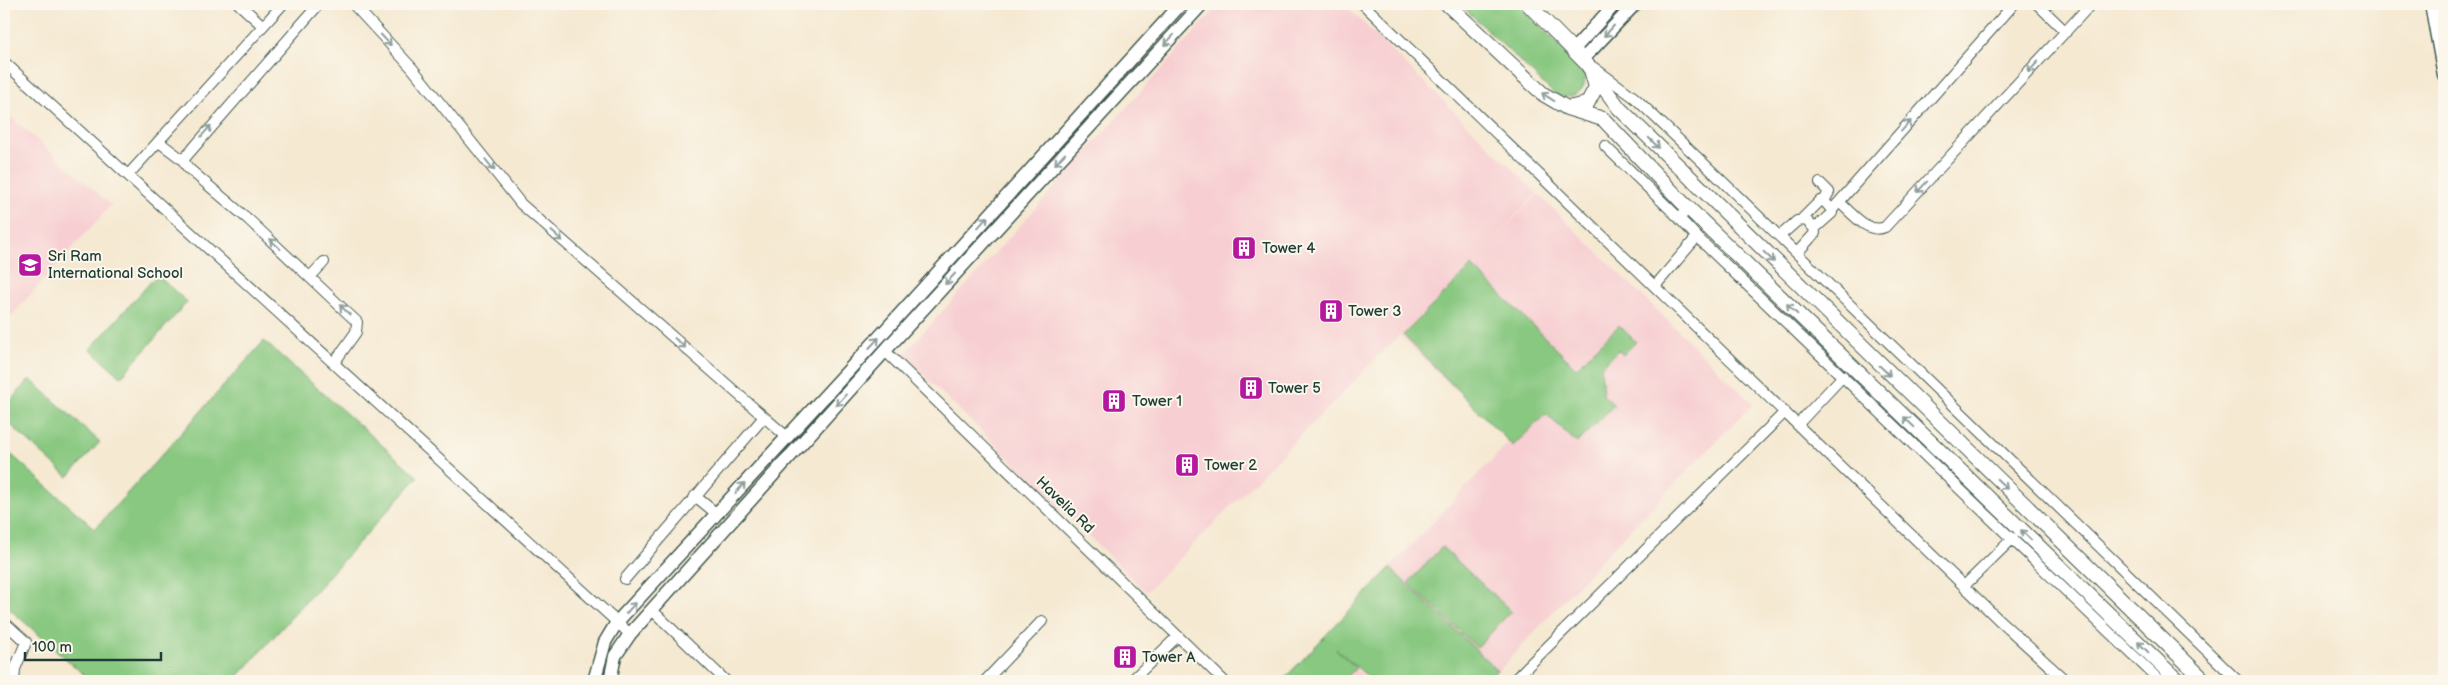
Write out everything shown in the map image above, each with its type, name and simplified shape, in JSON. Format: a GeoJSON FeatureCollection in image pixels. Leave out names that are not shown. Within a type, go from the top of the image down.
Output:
{"type":"FeatureCollection","features":[{"type":"Feature","properties":{"kind":"main road"},"geometry":{"type":"LineString","coordinates":[[1447,4],[1543,94],[1567,108],[1603,119],[1684,213],[2178,681]]}},
{"type":"Feature","properties":{"kind":"main road"},"geometry":{"type":"LineString","coordinates":[[1528,4],[1584,60],[1619,108],[2205,681]]}},
{"type":"Feature","properties":{"kind":"main road"},"geometry":{"type":"LineString","coordinates":[[1567,108],[1587,104],[1596,87],[1584,60]]}},
{"type":"Feature","properties":{"kind":"street"},"geometry":{"type":"LineString","coordinates":[[128,175],[283,4]]}},
{"type":"Feature","properties":{"kind":"street"},"geometry":{"type":"LineString","coordinates":[[183,160],[319,4]]}},
{"type":"Feature","properties":{"kind":"street"},"geometry":{"type":"LineString","coordinates":[[354,4],[412,68],[521,204],[787,437]]}},
{"type":"Feature","properties":{"kind":"street"},"geometry":{"type":"LineString","coordinates":[[594,681],[605,642],[617,622],[904,310],[1180,4]]}},
{"type":"Feature","properties":{"kind":"street"},"geometry":{"type":"LineString","coordinates":[[610,681],[615,656],[630,634],[913,319],[1202,4]]}},
{"type":"Feature","properties":{"kind":"street"},"geometry":{"type":"LineString","coordinates":[[1363,4],[1964,586],[2066,681]]}},
{"type":"Feature","properties":{"kind":"street"},"geometry":{"type":"LineString","coordinates":[[1584,60],[1615,4]]}},
{"type":"Feature","properties":{"kind":"street"},"geometry":{"type":"LineString","coordinates":[[1584,60],[1634,4]]}},
{"type":"Feature","properties":{"kind":"street"},"geometry":{"type":"LineString","coordinates":[[1797,253],[1812,238],[1814,229],[1832,213],[1835,206],[2014,4]]}},
{"type":"Feature","properties":{"kind":"street"},"geometry":{"type":"LineString","coordinates":[[2037,4],[2066,32]]}},
{"type":"Feature","properties":{"kind":"street"},"geometry":{"type":"LineString","coordinates":[[1780,236],[1797,221],[1802,220],[1820,201],[1835,206],[1870,228],[1878,230],[1885,227],[2091,4]]}},
{"type":"Feature","properties":{"kind":"street"},"geometry":{"type":"LineString","coordinates":[[2431,4],[2444,75]]}},
{"type":"Feature","properties":{"kind":"street"},"geometry":{"type":"LineString","coordinates":[[242,5],[263,26]]}},
{"type":"Feature","properties":{"kind":"street"},"geometry":{"type":"LineString","coordinates":[[1584,60],[1635,98],[1780,236],[2238,681]]}},
{"type":"Feature","properties":{"kind":"street"},"geometry":{"type":"LineString","coordinates":[[4,62],[630,634]]}},
{"type":"Feature","properties":{"kind":"street"},"geometry":{"type":"LineString","coordinates":[[159,142],[183,160],[188,168],[249,220],[357,322],[356,332],[334,364]]}},
{"type":"Feature","properties":{"kind":"street"},"geometry":{"type":"LineString","coordinates":[[1605,146],[1684,213],[1697,236],[2160,681]]}},
{"type":"Feature","properties":{"kind":"street"},"geometry":{"type":"LineString","coordinates":[[1704,192],[1719,178]]}},
{"type":"Feature","properties":{"kind":"street"},"geometry":{"type":"LineString","coordinates":[[1820,183],[1829,192],[1824,201]]}},
{"type":"Feature","properties":{"kind":"street"},"geometry":{"type":"LineString","coordinates":[[1802,220],[1811,224],[1814,229]]}},
{"type":"Feature","properties":{"kind":"street"},"geometry":{"type":"LineString","coordinates":[[1655,286],[1697,236]]}},
{"type":"Feature","properties":{"kind":"street"},"geometry":{"type":"LineString","coordinates":[[310,277],[324,262]]}},
{"type":"Feature","properties":{"kind":"street"},"geometry":{"type":"LineString","coordinates":[[904,310],[913,319]]}},
{"type":"Feature","properties":{"kind":"street","name":"Havelia Rd"},"geometry":{"type":"LineString","coordinates":[[885,351],[1224,681]]}},
{"type":"Feature","properties":{"kind":"street"},"geometry":{"type":"LineString","coordinates":[[1798,424],[1843,376]]}},
{"type":"Feature","properties":{"kind":"street"},"geometry":{"type":"LineString","coordinates":[[1513,681],[1785,412]]}},
{"type":"Feature","properties":{"kind":"street"},"geometry":{"type":"LineString","coordinates":[[625,579],[764,417]]}},
{"type":"Feature","properties":{"kind":"street"},"geometry":{"type":"LineString","coordinates":[[695,496],[716,514]]}},
{"type":"Feature","properties":{"kind":"street"},"geometry":{"type":"LineString","coordinates":[[1964,586],[2013,538]]}},
{"type":"Feature","properties":{"kind":"street"},"geometry":{"type":"LineString","coordinates":[[652,610],[726,681]]}},
{"type":"Feature","properties":{"kind":"street"},"geometry":{"type":"LineString","coordinates":[[985,681],[1042,621]]}},
{"type":"Feature","properties":{"kind":"street"},"geometry":{"type":"LineString","coordinates":[[4,622],[26,642],[15,669],[14,681]]}},
{"type":"Feature","properties":{"kind":"street"},"geometry":{"type":"LineString","coordinates":[[1131,681],[1178,636]]}},
{"type":"Feature","properties":{"kind":"shaded area"},"geometry":{"type":"Polygon","coordinates":[[[1220,4],[1344,4],[1537,193],[1481,252],[1538,194],[1753,404],[1617,543],[1489,681],[1371,681],[1348,660],[1368,681],[1282,681],[1509,442],[1400,335],[1458,276],[1146,592],[903,355],[1220,4]]]}},
{"type":"Feature","properties":{"kind":"shaded area","name":"Sri Ram International School"},"geometry":{"type":"Polygon","coordinates":[[[4,111],[111,205],[4,324],[4,111]]]}},
{"type":"Feature","properties":{"kind":"green space"},"geometry":{"type":"Polygon","coordinates":[[[1460,4],[1516,4],[1583,67],[1585,81],[1580,91],[1563,97],[1555,95],[1460,4]]]}},
{"type":"Feature","properties":{"kind":"green space"},"geometry":{"type":"Polygon","coordinates":[[[1472,266],[1576,368],[1619,325],[1636,342],[1623,355],[1618,350],[1601,367],[1603,395],[1614,405],[1577,443],[1546,414],[1513,446],[1403,335],[1472,266]]]}},
{"type":"Feature","properties":{"kind":"green space"},"geometry":{"type":"Polygon","coordinates":[[[157,275],[187,302],[121,377],[90,349],[157,275]]]}},
{"type":"Feature","properties":{"kind":"green space"},"geometry":{"type":"Polygon","coordinates":[[[264,341],[418,477],[234,681],[91,681],[4,604],[4,448],[95,529],[264,341]]]}},
{"type":"Feature","properties":{"kind":"green space"},"geometry":{"type":"Polygon","coordinates":[[[30,379],[100,442],[68,477],[4,419],[4,408],[30,379]]]}},
{"type":"Feature","properties":{"kind":"green space"},"geometry":{"type":"Polygon","coordinates":[[[1442,547],[1511,611],[1477,648],[1408,583],[1442,547]]]}},
{"type":"Feature","properties":{"kind":"green space"},"geometry":{"type":"Polygon","coordinates":[[[1390,568],[1497,670],[1486,681],[1373,681],[1336,649],[1356,668],[1343,681],[1282,681],[1390,568]]]}},
{"type":"Feature","properties":{"kind":"place","name":"Tower 4"},"geometry":{"type":"Point","coordinates":[1244,248]}},
{"type":"Feature","properties":{"kind":"place","name":"Sri Ram International School"},"geometry":{"type":"Point","coordinates":[30,265]}},
{"type":"Feature","properties":{"kind":"place","name":"Tower 3"},"geometry":{"type":"Point","coordinates":[1331,311]}},
{"type":"Feature","properties":{"kind":"place","name":"Tower 5"},"geometry":{"type":"Point","coordinates":[1251,388]}},
{"type":"Feature","properties":{"kind":"place","name":"Tower 1"},"geometry":{"type":"Point","coordinates":[1114,401]}},
{"type":"Feature","properties":{"kind":"place","name":"Tower 2"},"geometry":{"type":"Point","coordinates":[1187,465]}},
{"type":"Feature","properties":{"kind":"place","name":"Tower A"},"geometry":{"type":"Point","coordinates":[1125,657]}}]}
